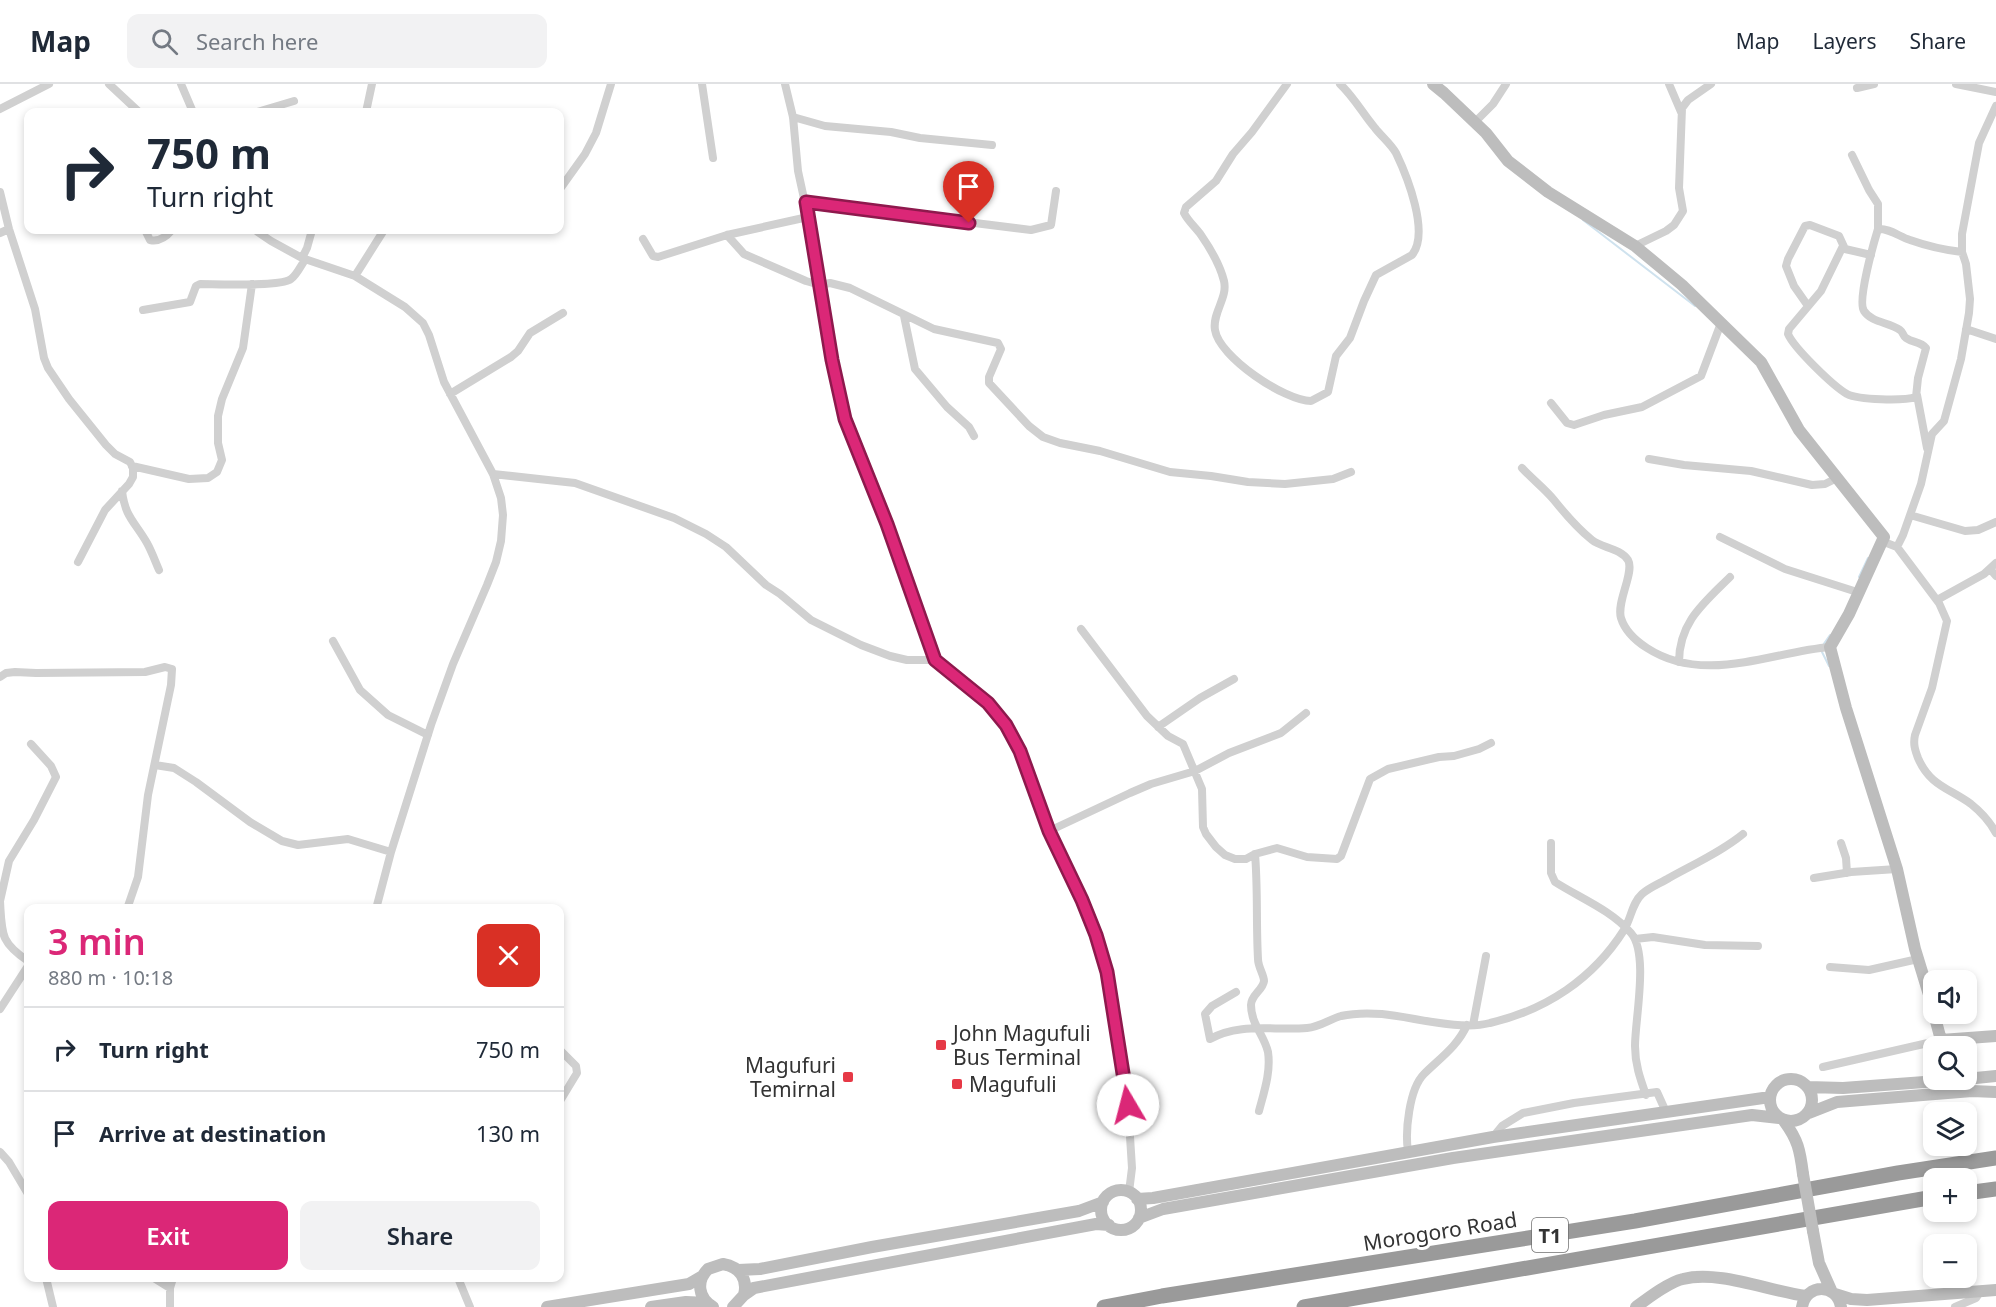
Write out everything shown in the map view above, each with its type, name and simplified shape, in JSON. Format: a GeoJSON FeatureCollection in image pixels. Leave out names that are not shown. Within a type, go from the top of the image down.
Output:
{"type":"FeatureCollection","features":[{"type":"Feature","properties":{"kind":"highway","name":"Morogoro Road"},"geometry":{"type":"LineString","coordinates":[[1104,1307],[1635,1221],[1898,1173],[1996,1158]]}},
{"type":"Feature","properties":{"kind":"highway"},"geometry":{"type":"LineString","coordinates":[[1977,1192],[1996,1190]]}},
{"type":"Feature","properties":{"kind":"highway","name":"T1"},"geometry":{"type":"LineString","coordinates":[[1304,1307],[1923,1199]]}},
{"type":"Feature","properties":{"kind":"street"},"geometry":{"type":"LineString","coordinates":[[0,109],[49,84]]}},
{"type":"Feature","properties":{"kind":"street"},"geometry":{"type":"LineString","coordinates":[[109,84],[135,108]]}},
{"type":"Feature","properties":{"kind":"street"},"geometry":{"type":"LineString","coordinates":[[181,84],[191,108]]}},
{"type":"Feature","properties":{"kind":"street"},"geometry":{"type":"LineString","coordinates":[[367,108],[372,84]]}},
{"type":"Feature","properties":{"kind":"street"},"geometry":{"type":"LineString","coordinates":[[564,183],[585,154],[596,133],[611,84]]}},
{"type":"Feature","properties":{"kind":"street"},"geometry":{"type":"LineString","coordinates":[[702,84],[713,159]]}},
{"type":"Feature","properties":{"kind":"street"},"geometry":{"type":"LineString","coordinates":[[733,1307],[754,1288],[1096,1224],[1109,1225],[1118,1229],[1128,1228],[1133,1226],[1139,1218],[1141,1208],[1133,1195],[1128,1105],[1107,972],[1096,935],[1049,831],[1020,751],[1006,725],[988,703],[935,660],[887,524],[845,419],[832,360],[806,202],[798,171],[793,117],[785,84]]}},
{"type":"Feature","properties":{"kind":"street"},"geometry":{"type":"LineString","coordinates":[[1287,84],[1233,154],[1216,181],[1186,207],[1184,213],[1207,245],[1223,279],[1224,293],[1214,325],[1216,337],[1220,343],[1244,368],[1267,384],[1292,397],[1311,402],[1328,392],[1336,356],[1350,338],[1376,275],[1412,255],[1416,250],[1418,240],[1418,221],[1414,201],[1395,153],[1340,84]]}},
{"type":"Feature","properties":{"kind":"street"},"geometry":{"type":"LineString","coordinates":[[1433,84],[1486,133],[1508,161],[1548,192],[1635,246],[1682,285],[1761,362],[1799,430],[1884,536],[1884,542],[1830,648],[1846,708],[1897,868],[1923,976]]}},
{"type":"Feature","properties":{"kind":"street"},"geometry":{"type":"LineString","coordinates":[[1474,123],[1492,104],[1506,84]]}},
{"type":"Feature","properties":{"kind":"street"},"geometry":{"type":"LineString","coordinates":[[1635,246],[1674,225],[1684,207],[1679,188],[1681,113],[1669,84]]}},
{"type":"Feature","properties":{"kind":"street"},"geometry":{"type":"LineString","coordinates":[[1681,113],[1688,100],[1711,84]]}},
{"type":"Feature","properties":{"kind":"street"},"geometry":{"type":"LineString","coordinates":[[1857,88],[1874,84]]}},
{"type":"Feature","properties":{"kind":"street"},"geometry":{"type":"LineString","coordinates":[[1956,84],[1996,92]]}},
{"type":"Feature","properties":{"kind":"street"},"geometry":{"type":"LineString","coordinates":[[270,108],[294,101]]}},
{"type":"Feature","properties":{"kind":"street"},"geometry":{"type":"LineString","coordinates":[[1897,547],[1923,477],[1932,434],[1944,421],[1960,359],[1970,299],[1966,264],[1962,252],[1962,234],[1977,153],[1983,132],[1996,106]]}},
{"type":"Feature","properties":{"kind":"street"},"geometry":{"type":"LineString","coordinates":[[793,117],[825,126],[992,145]]}},
{"type":"Feature","properties":{"kind":"street"},"geometry":{"type":"LineString","coordinates":[[1852,155],[1878,204],[1878,229],[1861,306],[1872,318],[1900,330],[1905,337],[1924,346],[1926,351],[1918,378],[1917,396],[1927,450]]}},
{"type":"Feature","properties":{"kind":"street"},"geometry":{"type":"LineString","coordinates":[[806,202],[1031,230],[1051,225],[1056,191]]}},
{"type":"Feature","properties":{"kind":"street"},"geometry":{"type":"LineString","coordinates":[[0,192],[4,231],[33,302],[48,368],[69,399],[106,445],[132,465],[189,479],[208,478],[217,472],[222,460],[218,442],[218,416],[222,399],[243,348],[252,284]]}},
{"type":"Feature","properties":{"kind":"street"},"geometry":{"type":"LineString","coordinates":[[643,239],[653,256],[658,257],[727,235],[808,217]]}},
{"type":"Feature","properties":{"kind":"street"},"geometry":{"type":"LineString","coordinates":[[1808,306],[1794,286],[1786,266],[1805,226],[1809,224],[1839,236],[1845,249],[1871,255]]}},
{"type":"Feature","properties":{"kind":"street"},"geometry":{"type":"LineString","coordinates":[[1878,229],[1883,228],[1906,239],[1929,246],[1962,252]]}},
{"type":"Feature","properties":{"kind":"street"},"geometry":{"type":"LineString","coordinates":[[147,234],[150,240],[154,241],[168,234]]}},
{"type":"Feature","properties":{"kind":"street"},"geometry":{"type":"LineString","coordinates":[[261,234],[304,259],[355,276],[405,307],[423,323],[444,382],[493,474],[501,498],[503,526],[492,574],[453,664],[428,735],[391,852],[377,904]]}},
{"type":"Feature","properties":{"kind":"street"},"geometry":{"type":"LineString","coordinates":[[143,310],[190,302],[196,286],[200,284],[289,281],[294,277],[304,259],[311,234]]}},
{"type":"Feature","properties":{"kind":"street"},"geometry":{"type":"LineString","coordinates":[[355,276],[381,234]]}},
{"type":"Feature","properties":{"kind":"street"},"geometry":{"type":"LineString","coordinates":[[727,235],[744,254],[820,285],[830,283],[850,288],[904,316],[941,331],[975,336],[998,343],[1000,349],[989,377],[989,383],[1029,426],[1043,437],[1170,472],[1248,482],[1285,484],[1333,479],[1351,472]]}},
{"type":"Feature","properties":{"kind":"street"},"geometry":{"type":"LineString","coordinates":[[1843,246],[1821,291],[1789,329],[1790,338],[1801,352],[1840,389],[1851,395],[1882,400],[1917,396]]}},
{"type":"Feature","properties":{"kind":"street"},"geometry":{"type":"LineString","coordinates":[[450,394],[511,357],[530,333],[563,313]]}},
{"type":"Feature","properties":{"kind":"street"},"geometry":{"type":"LineString","coordinates":[[904,316],[915,369],[969,427],[974,436]]}},
{"type":"Feature","properties":{"kind":"street"},"geometry":{"type":"LineString","coordinates":[[1551,403],[1567,423],[1574,425],[1604,415],[1642,407],[1655,401],[1701,376],[1721,323]]}},
{"type":"Feature","properties":{"kind":"street"},"geometry":{"type":"LineString","coordinates":[[1966,329],[1996,339]]}},
{"type":"Feature","properties":{"kind":"street"},"geometry":{"type":"LineString","coordinates":[[1649,459],[1684,465],[1750,471],[1812,485],[1824,484],[1837,478]]}},
{"type":"Feature","properties":{"kind":"street"},"geometry":{"type":"LineString","coordinates":[[78,562],[99,519],[133,477],[132,465]]}},
{"type":"Feature","properties":{"kind":"street"},"geometry":{"type":"LineString","coordinates":[[1522,468],[1554,500],[1572,523],[1591,540],[1622,554],[1627,559],[1630,566],[1620,611],[1623,623],[1635,640],[1658,655],[1679,662],[1705,666],[1733,665],[1830,648]]}},
{"type":"Feature","properties":{"kind":"street"},"geometry":{"type":"LineString","coordinates":[[493,474],[575,483],[675,518],[726,547],[766,585],[811,620],[861,645],[890,656],[907,660],[935,660]]}},
{"type":"Feature","properties":{"kind":"street"},"geometry":{"type":"LineString","coordinates":[[122,491],[124,506],[147,542],[159,570]]}},
{"type":"Feature","properties":{"kind":"street"},"geometry":{"type":"LineString","coordinates":[[1910,515],[1965,531],[1978,530],[1996,522]]}},
{"type":"Feature","properties":{"kind":"street"},"geometry":{"type":"LineString","coordinates":[[1720,537],[1785,569],[1858,594]]}},
{"type":"Feature","properties":{"kind":"street"},"geometry":{"type":"LineString","coordinates":[[1884,542],[1897,547],[1937,600],[1946,616],[1947,625],[1932,688],[1917,727],[1914,743],[1922,768],[1927,776],[1948,792],[1973,806],[1987,819],[1996,833]]}},
{"type":"Feature","properties":{"kind":"street"},"geometry":{"type":"LineString","coordinates":[[1937,600],[1994,569]]}},
{"type":"Feature","properties":{"kind":"street"},"geometry":{"type":"LineString","coordinates":[[1679,662],[1680,643],[1688,624],[1698,609],[1730,576]]}},
{"type":"Feature","properties":{"kind":"street"},"geometry":{"type":"LineString","coordinates":[[1081,629],[1158,727],[1168,736],[1183,744],[1202,789],[1203,827],[1209,839],[1225,855],[1235,859],[1246,859],[1277,848],[1307,857],[1337,859],[1341,856],[1370,779],[1388,769],[1438,757],[1454,756],[1491,743]]}},
{"type":"Feature","properties":{"kind":"street"},"geometry":{"type":"LineString","coordinates":[[333,641],[360,690],[388,715],[428,735]]}},
{"type":"Feature","properties":{"kind":"street"},"geometry":{"type":"LineString","coordinates":[[0,677],[6,673],[15,672],[132,673],[149,672],[165,666],[171,668],[173,673],[146,804],[138,877],[129,904]]}},
{"type":"Feature","properties":{"kind":"street"},"geometry":{"type":"LineString","coordinates":[[1158,727],[1205,695],[1234,679]]}},
{"type":"Feature","properties":{"kind":"street"},"geometry":{"type":"LineString","coordinates":[[1049,831],[1151,784],[1195,771],[1229,753],[1281,733],[1306,713]]}},
{"type":"Feature","properties":{"kind":"street"},"geometry":{"type":"LineString","coordinates":[[24,958],[6,943],[2,933],[0,901],[9,861],[56,779],[56,773],[51,766],[31,744]]}},
{"type":"Feature","properties":{"kind":"street"},"geometry":{"type":"LineString","coordinates":[[155,765],[174,768],[250,822],[282,841],[298,844],[348,839],[391,852]]}},
{"type":"Feature","properties":{"kind":"street"},"geometry":{"type":"LineString","coordinates":[[1236,992],[1212,1006],[1205,1014],[1210,1039],[1227,1031],[1256,1028],[1310,1028],[1340,1016],[1368,1013],[1470,1025],[1489,1024],[1561,995],[1592,971],[1606,956],[1626,928],[1638,898],[1644,892],[1719,851],[1743,834]]}},
{"type":"Feature","properties":{"kind":"street"},"geometry":{"type":"LineString","coordinates":[[1551,843],[1551,873],[1555,882],[1608,913],[1635,939],[1640,985],[1635,1045],[1637,1069],[1646,1095]]}},
{"type":"Feature","properties":{"kind":"street"},"geometry":{"type":"LineString","coordinates":[[1841,843],[1846,858],[1847,873]]}},
{"type":"Feature","properties":{"kind":"street"},"geometry":{"type":"LineString","coordinates":[[1255,854],[1258,893],[1258,965],[1264,980],[1251,1001],[1256,1028],[1268,1053],[1267,1081],[1259,1111]]}},
{"type":"Feature","properties":{"kind":"street"},"geometry":{"type":"LineString","coordinates":[[1814,878],[1897,868]]}},
{"type":"Feature","properties":{"kind":"street"},"geometry":{"type":"LineString","coordinates":[[1635,939],[1653,938],[1705,945],[1758,946]]}},
{"type":"Feature","properties":{"kind":"street"},"geometry":{"type":"LineString","coordinates":[[1408,1151],[1406,1138],[1416,1086],[1424,1074],[1461,1039],[1470,1025],[1486,956]]}},
{"type":"Feature","properties":{"kind":"street"},"geometry":{"type":"LineString","coordinates":[[1830,967],[1869,970],[1918,959]]}},
{"type":"Feature","properties":{"kind":"street"},"geometry":{"type":"LineString","coordinates":[[0,1009],[24,972]]}},
{"type":"Feature","properties":{"kind":"street"},"geometry":{"type":"LineString","coordinates":[[1977,1037],[1996,1036]]}},
{"type":"Feature","properties":{"kind":"street"},"geometry":{"type":"LineString","coordinates":[[1823,1067],[1923,1044]]}},
{"type":"Feature","properties":{"kind":"street"},"geometry":{"type":"LineString","coordinates":[[564,1054],[576,1066],[578,1073],[564,1095]]}},
{"type":"Feature","properties":{"kind":"street"},"geometry":{"type":"LineString","coordinates":[[1977,1078],[1996,1076]]}},
{"type":"Feature","properties":{"kind":"street"},"geometry":{"type":"LineString","coordinates":[[1799,1147],[1807,1115],[1813,1102],[1808,1087],[1799,1080],[1788,1079],[1778,1084],[1770,1097],[1772,1109],[1795,1136],[1799,1147],[1819,1263],[1833,1292],[1839,1298],[1841,1307]]}},
{"type":"Feature","properties":{"kind":"street"},"geometry":{"type":"LineString","coordinates":[[1808,1087],[1843,1088],[1923,1082]]}},
{"type":"Feature","properties":{"kind":"street"},"geometry":{"type":"LineString","coordinates":[[1139,1218],[1162,1209],[1453,1158],[1752,1115],[1795,1122],[1837,1102],[1972,1091],[1996,1092]]}},
{"type":"Feature","properties":{"kind":"street"},"geometry":{"type":"LineString","coordinates":[[1493,1137],[1502,1126],[1523,1113],[1574,1102],[1658,1092],[1666,1112]]}},
{"type":"Feature","properties":{"kind":"street"},"geometry":{"type":"LineString","coordinates":[[738,1270],[760,1269],[1079,1210],[1103,1202],[1114,1192],[1124,1191],[1153,1198],[1493,1137],[1770,1097]]}},
{"type":"Feature","properties":{"kind":"street"},"geometry":{"type":"LineString","coordinates":[[0,1152],[9,1162],[24,1187]]}},
{"type":"Feature","properties":{"kind":"street"},"geometry":{"type":"LineString","coordinates":[[1103,1202],[1102,1212],[1109,1225]]}},
{"type":"Feature","properties":{"kind":"street"},"geometry":{"type":"LineString","coordinates":[[1806,1298],[1819,1263]]}},
{"type":"Feature","properties":{"kind":"street"},"geometry":{"type":"LineString","coordinates":[[547,1307],[689,1284],[701,1278],[708,1269],[718,1264],[729,1264],[738,1270],[744,1279],[744,1295]]}},
{"type":"Feature","properties":{"kind":"street"},"geometry":{"type":"LineString","coordinates":[[1636,1307],[1682,1279],[1715,1276],[1806,1298],[1820,1288],[1851,1299],[1867,1300],[1921,1298],[1996,1290]]}},
{"type":"Feature","properties":{"kind":"street"},"geometry":{"type":"LineString","coordinates":[[701,1278],[701,1294],[710,1305]]}},
{"type":"Feature","properties":{"kind":"street"},"geometry":{"type":"LineString","coordinates":[[47,1282],[53,1307]]}},
{"type":"Feature","properties":{"kind":"street"},"geometry":{"type":"LineString","coordinates":[[160,1282],[170,1288]]}},
{"type":"Feature","properties":{"kind":"street"},"geometry":{"type":"LineString","coordinates":[[170,1307],[172,1282]]}},
{"type":"Feature","properties":{"kind":"street"},"geometry":{"type":"LineString","coordinates":[[460,1282],[470,1307]]}},
{"type":"Feature","properties":{"kind":"street"},"geometry":{"type":"LineString","coordinates":[[1955,1307],[1976,1298],[1980,1292]]}},
{"type":"Feature","properties":{"kind":"street"},"geometry":{"type":"LineString","coordinates":[[1883,1307],[1921,1298]]}},
{"type":"Feature","properties":{"kind":"street"},"geometry":{"type":"LineString","coordinates":[[651,1307],[686,1302],[710,1305]]}},
{"type":"Feature","properties":{"kind":"waterway"},"geometry":{"type":"LineString","coordinates":[[1583,220],[1695,306]]}},
{"type":"Feature","properties":{"kind":"waterway"},"geometry":{"type":"LineString","coordinates":[[1859,577],[1868,558]]}},
{"type":"Feature","properties":{"kind":"waterway"},"geometry":{"type":"LineString","coordinates":[[1823,645],[1830,635]]}},
{"type":"Feature","properties":{"kind":"waterway"},"geometry":{"type":"LineString","coordinates":[[1821,650],[1829,666]]}},
{"type":"Feature","properties":{"kind":"place","name":"John Magufuli Bus Terminal"},"geometry":{"type":"Point","coordinates":[941,1045]}},
{"type":"Feature","properties":{"kind":"place","name":"Magufuri Temirnal"},"geometry":{"type":"Point","coordinates":[848,1077]}},
{"type":"Feature","properties":{"kind":"place","name":"Magufuli"},"geometry":{"type":"Point","coordinates":[957,1084]}},
{"type":"Feature","properties":{"kind":"route"},"geometry":{"type":"LineString","coordinates":[[969,223],[806,202],[832,360],[845,419],[887,524],[935,660],[988,703],[1013,736],[1038,805],[1082,900],[1107,972],[1128,1105]]}}]}
